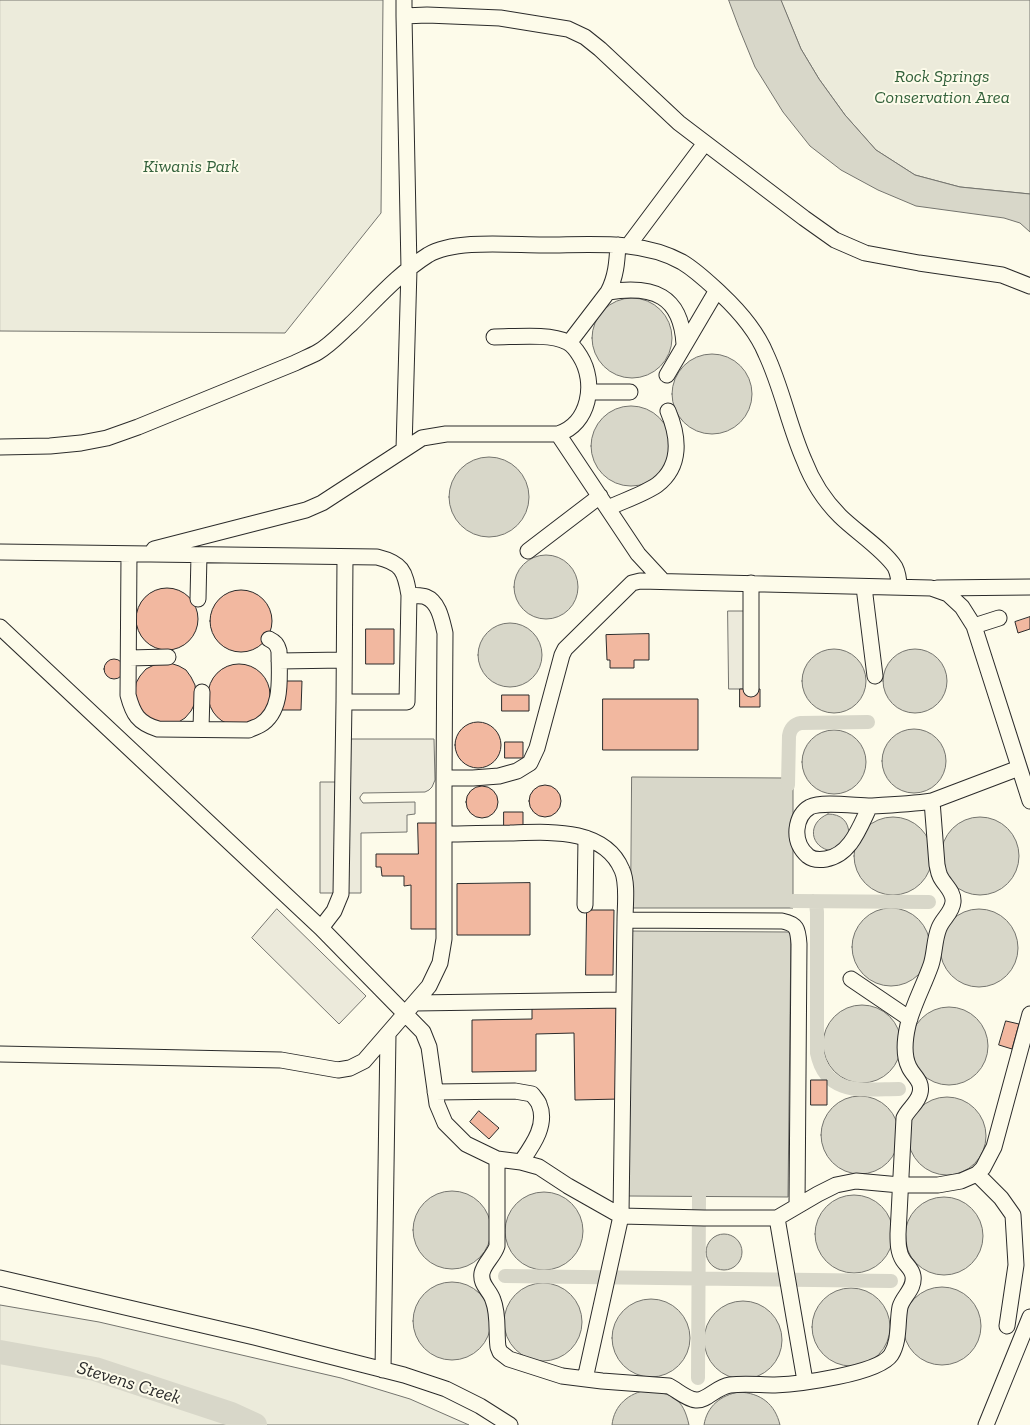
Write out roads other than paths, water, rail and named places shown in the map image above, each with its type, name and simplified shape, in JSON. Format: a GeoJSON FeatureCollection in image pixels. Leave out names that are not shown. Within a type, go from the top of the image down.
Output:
{"type":"FeatureCollection","features":[{"type":"Feature","properties":{"kind":"lane"},"geometry":{"type":"LineString","coordinates":[[404,0],[409,268],[404,449]]}},
{"type":"Feature","properties":{"kind":"lane"},"geometry":{"type":"LineString","coordinates":[[404,16],[500,18],[568,29],[585,37],[600,49],[679,123],[835,240],[865,253],[1002,276],[1030,286]]}},
{"type":"Feature","properties":{"kind":"lane"},"geometry":{"type":"LineString","coordinates":[[569,343],[608,292],[613,282],[623,246],[706,143]]}},
{"type":"Feature","properties":{"kind":"lane"},"geometry":{"type":"LineString","coordinates":[[0,447],[58,445],[107,438],[295,363],[319,351],[336,338],[409,268],[429,254],[445,248],[477,244],[623,246],[657,252],[682,262],[701,275],[728,300],[750,326],[774,371],[804,460],[814,482],[824,499],[839,516],[887,557],[899,577],[899,587]]}},
{"type":"Feature","properties":{"kind":"lane"},"geometry":{"type":"LineString","coordinates":[[608,292],[630,289],[642,290],[654,293],[665,299],[680,318],[684,344]]}},
{"type":"Feature","properties":{"kind":"lane"},"geometry":{"type":"LineString","coordinates":[[666,375],[717,290]]}},
{"type":"Feature","properties":{"kind":"lane"},"geometry":{"type":"LineString","coordinates":[[132,554],[306,510],[322,503],[422,438],[446,434],[558,434],[566,432],[578,420],[588,402],[589,392],[586,370],[582,359],[569,343],[549,337],[494,337]]}},
{"type":"Feature","properties":{"kind":"lane"},"geometry":{"type":"LineString","coordinates":[[589,392],[630,392]]}},
{"type":"Feature","properties":{"kind":"lane"},"geometry":{"type":"LineString","coordinates":[[528,551],[604,502],[655,486],[664,479],[675,458],[677,446],[676,433],[668,411]]}},
{"type":"Feature","properties":{"kind":"lane"},"geometry":{"type":"LineString","coordinates":[[558,434],[638,554],[663,581]]}},
{"type":"Feature","properties":{"kind":"lane"},"geometry":{"type":"LineString","coordinates":[[0,552],[377,557],[389,560],[400,567],[406,578],[409,595],[407,702],[344,702]]}},
{"type":"Feature","properties":{"kind":"lane"},"geometry":{"type":"LineString","coordinates":[[132,554],[128,695],[131,707],[137,718],[146,726],[158,729],[202,730],[249,730],[260,726],[275,707],[279,694],[278,646],[269,639]]}},
{"type":"Feature","properties":{"kind":"lane"},"geometry":{"type":"LineString","coordinates":[[198,599],[199,555]]}},
{"type":"Feature","properties":{"kind":"lane"},"geometry":{"type":"LineString","coordinates":[[320,928],[334,911],[342,894],[345,557]]}},
{"type":"Feature","properties":{"kind":"lane"},"geometry":{"type":"LineString","coordinates":[[444,778],[498,776],[517,771],[530,763],[537,748],[565,649],[632,583],[640,580],[864,587],[1030,587]]}},
{"type":"Feature","properties":{"kind":"lane"},"geometry":{"type":"LineString","coordinates":[[750,584],[751,689]]}},
{"type":"Feature","properties":{"kind":"lane"},"geometry":{"type":"LineString","coordinates":[[864,587],[875,676]]}},
{"type":"Feature","properties":{"kind":"lane"},"geometry":{"type":"LineString","coordinates":[[931,588],[948,594],[962,606],[974,626],[1030,801]]}},
{"type":"Feature","properties":{"kind":"lane"},"geometry":{"type":"LineString","coordinates":[[0,1054],[281,1060],[338,1070],[350,1068],[364,1061],[429,986],[440,963],[444,939],[445,633],[442,616],[435,604],[427,597],[409,595]]}},
{"type":"Feature","properties":{"kind":"lane"},"geometry":{"type":"LineString","coordinates":[[974,626],[999,618]]}},
{"type":"Feature","properties":{"kind":"lane"},"geometry":{"type":"LineString","coordinates":[[0,627],[320,928],[410,1008],[429,1046],[437,1104],[446,1123],[466,1144],[497,1159],[521,1162],[539,1167],[621,1216],[777,1218],[836,1185],[856,1182],[938,1186],[970,1178],[983,1168],[994,1148],[1030,1014]]}},
{"type":"Feature","properties":{"kind":"lane"},"geometry":{"type":"LineString","coordinates":[[128,658],[168,657]]}},
{"type":"Feature","properties":{"kind":"lane"},"geometry":{"type":"LineString","coordinates":[[279,661],[344,660]]}},
{"type":"Feature","properties":{"kind":"lane"},"geometry":{"type":"LineString","coordinates":[[202,692],[202,730]]}},
{"type":"Feature","properties":{"kind":"lane"},"geometry":{"type":"LineString","coordinates":[[870,806],[850,845],[842,854],[821,860],[811,858],[798,844],[796,833],[798,822],[803,813],[811,807],[824,805],[870,806],[932,801],[1019,768]]}},
{"type":"Feature","properties":{"kind":"lane"},"geometry":{"type":"LineString","coordinates":[[497,1159],[497,1246],[483,1270],[482,1279],[495,1306],[498,1347],[504,1356],[562,1376],[585,1380],[669,1386],[695,1400],[705,1398],[715,1391],[728,1386],[774,1385],[805,1381],[855,1372],[873,1367],[885,1361],[895,1346],[901,1304],[913,1284],[914,1278],[903,1260],[898,1245],[904,1118],[921,1092],[918,1077],[908,1066],[905,1046],[910,1019],[931,964],[936,936],[939,927],[949,914],[953,900],[952,892],[939,874],[937,865],[932,801]]}},
{"type":"Feature","properties":{"kind":"lane"},"geometry":{"type":"LineString","coordinates":[[444,834],[553,832],[571,834],[586,838],[604,848],[615,857],[623,872],[625,920],[621,1216],[585,1380]]}},
{"type":"Feature","properties":{"kind":"lane"},"geometry":{"type":"LineString","coordinates":[[586,838],[586,905]]}},
{"type":"Feature","properties":{"kind":"lane"},"geometry":{"type":"LineString","coordinates":[[625,920],[782,921],[795,926],[799,944],[797,1206]]}},
{"type":"Feature","properties":{"kind":"lane"},"geometry":{"type":"LineString","coordinates":[[851,979],[910,1019]]}},
{"type":"Feature","properties":{"kind":"lane"},"geometry":{"type":"LineString","coordinates":[[410,1008],[624,1000]]}},
{"type":"Feature","properties":{"kind":"lane"},"geometry":{"type":"LineString","coordinates":[[383,1370],[388,1034]]}},
{"type":"Feature","properties":{"kind":"lane"},"geometry":{"type":"LineString","coordinates":[[435,1092],[515,1091],[532,1094],[539,1104],[540,1128],[535,1142],[521,1162]]}},
{"type":"Feature","properties":{"kind":"lane"},"geometry":{"type":"LineString","coordinates":[[977,1174],[1002,1198],[1013,1214],[1016,1266],[1007,1326]]}},
{"type":"Feature","properties":{"kind":"lane"},"geometry":{"type":"LineString","coordinates":[[777,1218],[805,1381]]}},
{"type":"Feature","properties":{"kind":"lane"},"geometry":{"type":"LineString","coordinates":[[0,1278],[404,1375],[446,1390],[480,1406],[510,1425]]}},
{"type":"Feature","properties":{"kind":"lane"},"geometry":{"type":"LineString","coordinates":[[986,1425],[1030,1317]]}},
{"type":"Feature","properties":{"kind":"waterway"},"geometry":{"type":"LineString","coordinates":[[788,785],[789,736],[794,726],[801,723],[868,722]]}},
{"type":"Feature","properties":{"kind":"waterway"},"geometry":{"type":"LineString","coordinates":[[793,901],[929,902]]}},
{"type":"Feature","properties":{"kind":"waterway"},"geometry":{"type":"LineString","coordinates":[[813,901],[816,904],[817,912],[817,1053],[822,1067],[829,1077],[838,1084],[849,1088],[873,1090],[899,1089]]}},
{"type":"Feature","properties":{"kind":"waterway"},"geometry":{"type":"LineString","coordinates":[[698,1378],[699,1196]]}},
{"type":"Feature","properties":{"kind":"waterway"},"geometry":{"type":"LineString","coordinates":[[505,1276],[891,1281]]}},
{"type":"Feature","properties":{"kind":"waterway","name":"Stevens Creek"},"geometry":{"type":"LineString","coordinates":[[0,1352],[95,1369],[231,1414],[255,1425]]}},
{"type":"Feature","properties":{"kind":"park label","name":"Rock Springs Conservation Area"},"geometry":{"type":"Point","coordinates":[942,87]}},
{"type":"Feature","properties":{"kind":"park label","name":"Kiwanis Park"},"geometry":{"type":"Point","coordinates":[191,167]}}]}
